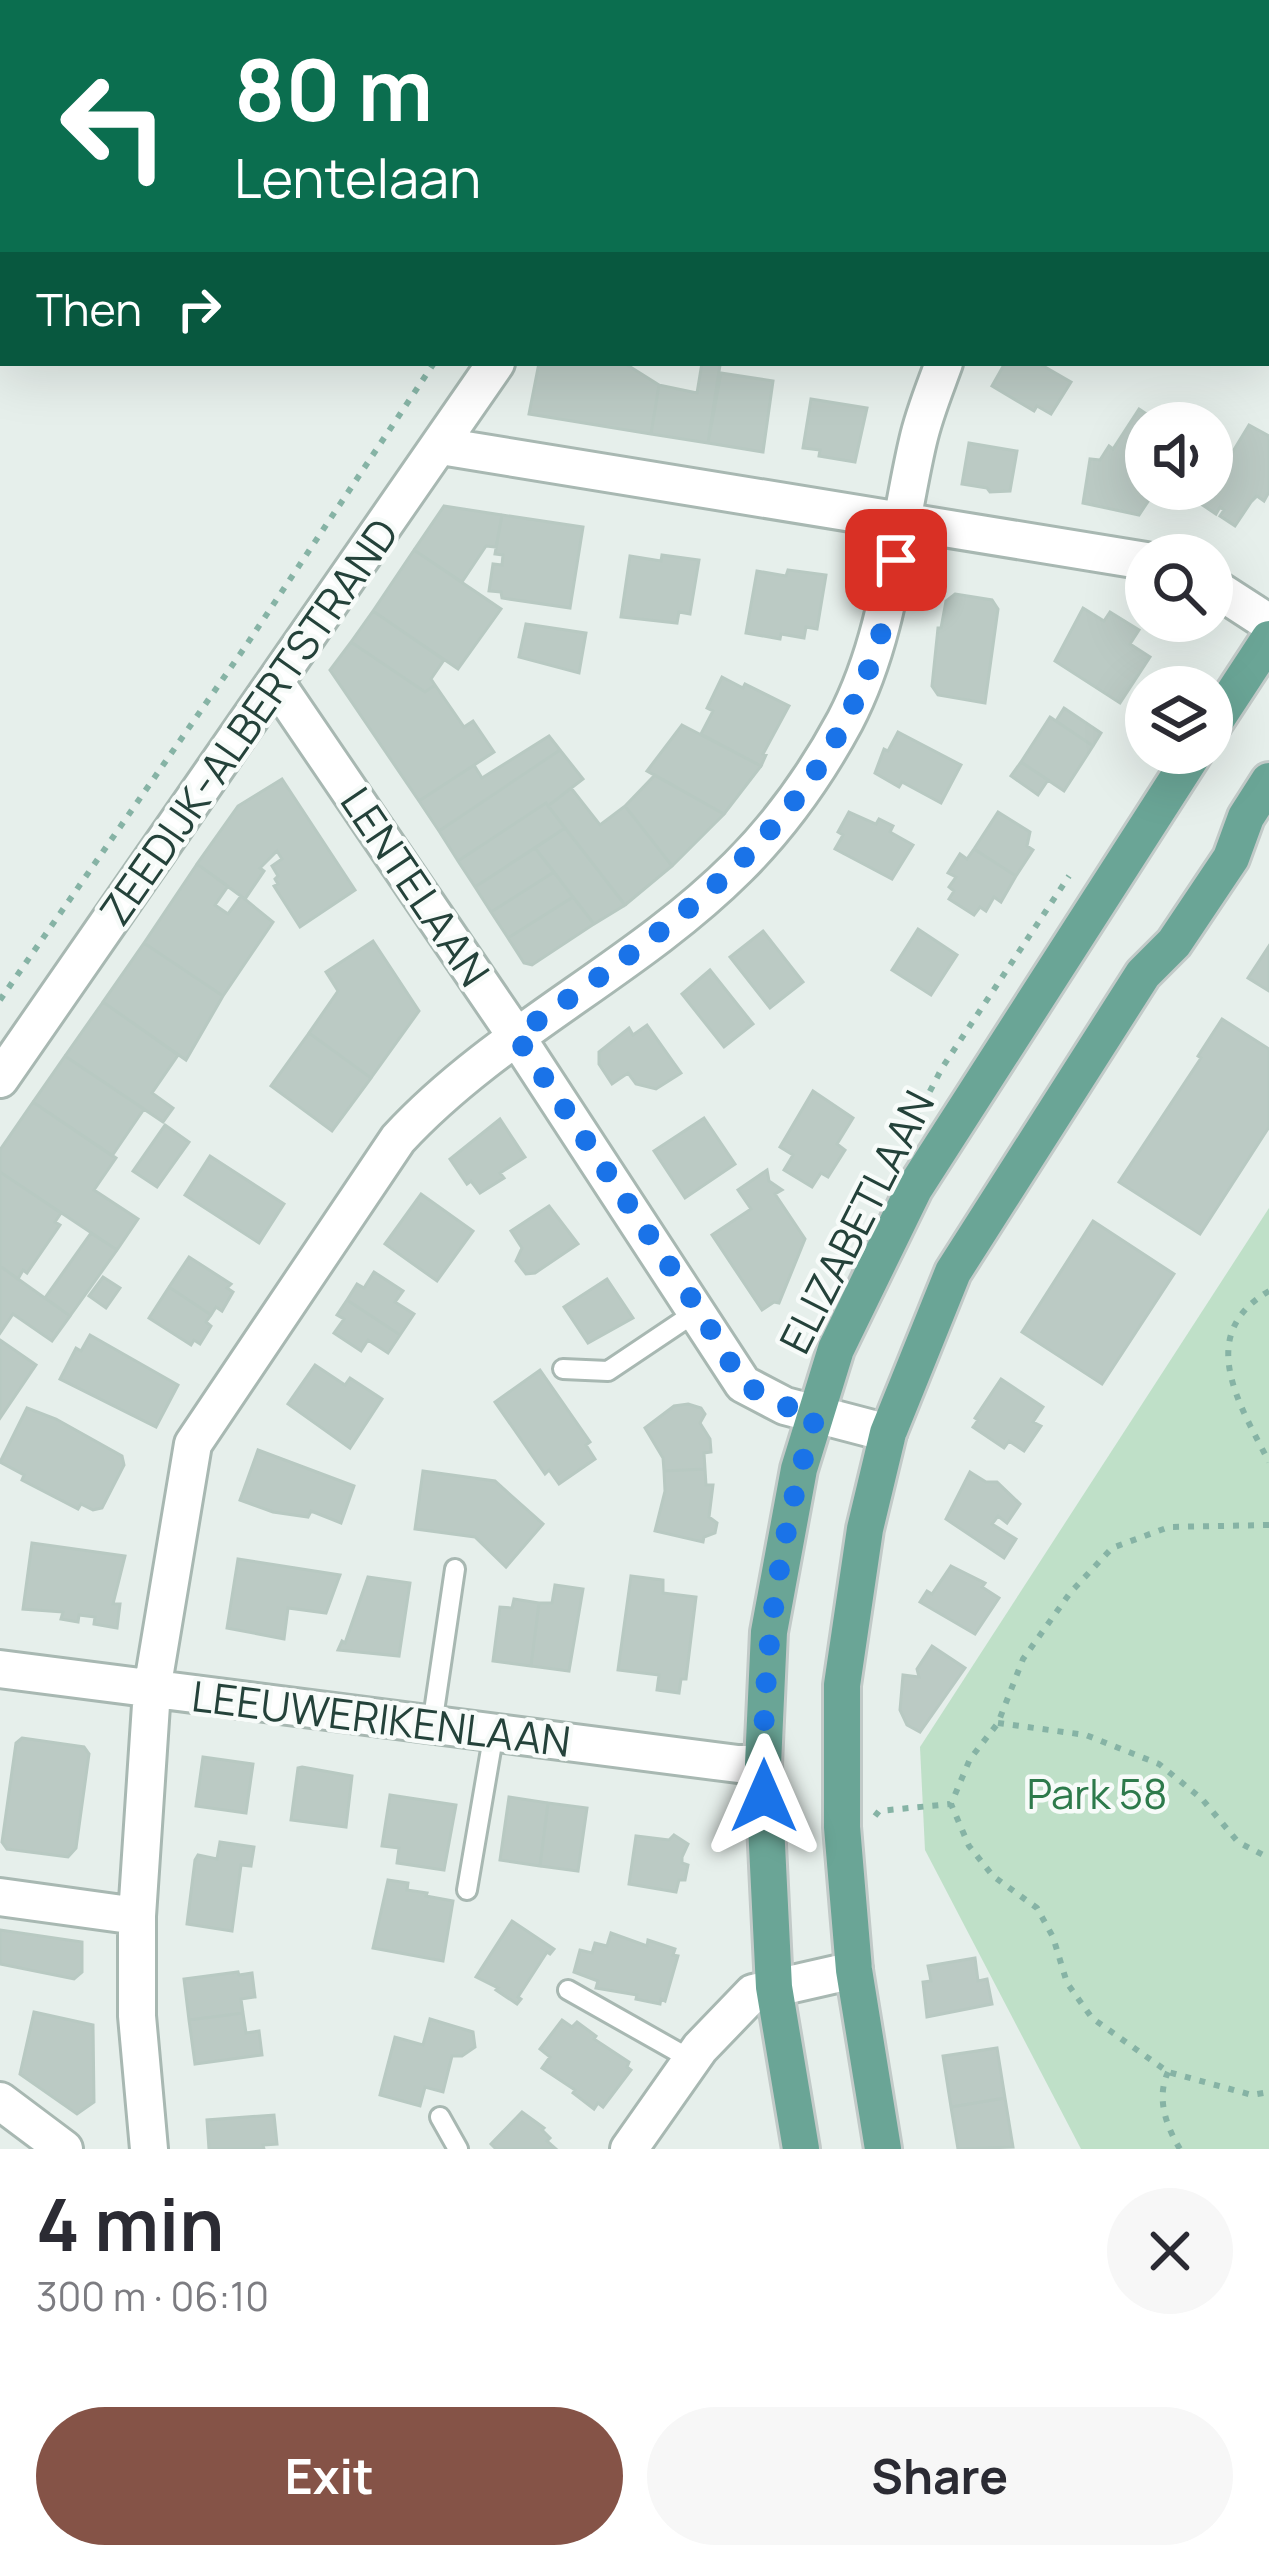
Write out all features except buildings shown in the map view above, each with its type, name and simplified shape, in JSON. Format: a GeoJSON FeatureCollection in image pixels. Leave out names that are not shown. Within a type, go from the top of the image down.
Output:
{"type":"FeatureCollection","features":[{"type":"Feature","properties":{"kind":"main road"},"geometry":{"type":"LineString","coordinates":[[1233,694],[1269,638]]}},
{"type":"Feature","properties":{"kind":"main road","name":"ELIZABETLAAN"},"geometry":{"type":"LineString","coordinates":[[801,2149],[774,1987],[763,1764],[770,1632],[799,1469],[836,1348],[914,1189],[1181,774]]}},
{"type":"Feature","properties":{"kind":"main road"},"geometry":{"type":"LineString","coordinates":[[883,2149],[854,1970],[843,1846],[842,1685],[865,1529],[888,1433],[953,1272],[1143,974],[1174,943],[1231,858],[1246,817],[1269,781]]}},
{"type":"Feature","properties":{"kind":"street","name":"ZEEDIJK-ALBERTSTRAND"},"geometry":{"type":"LineString","coordinates":[[0,1079],[494,366]]}},
{"type":"Feature","properties":{"kind":"street"},"geometry":{"type":"LineString","coordinates":[[149,2149],[136,2016],[137,1916],[152,1690],[193,1444],[398,1139],[439,1095],[662,932],[736,869],[784,817],[845,720],[879,639],[918,438],[943,366]]}},
{"type":"Feature","properties":{"kind":"street"},"geometry":{"type":"LineString","coordinates":[[440,446],[1125,557]]}},
{"type":"Feature","properties":{"kind":"street","name":"LENTELAAN"},"geometry":{"type":"LineString","coordinates":[[276,683],[699,1310],[743,1384],[785,1406],[888,1433]]}},
{"type":"Feature","properties":{"kind":"street","name":"LEEUWERIKENLAAN"},"geometry":{"type":"LineString","coordinates":[[0,1669],[763,1764]]}},
{"type":"Feature","properties":{"kind":"street"},"geometry":{"type":"LineString","coordinates":[[0,1897],[137,1916]]}},
{"type":"Feature","properties":{"kind":"street"},"geometry":{"type":"LineString","coordinates":[[629,2149],[692,2060],[753,1993],[854,1970]]}},
{"type":"Feature","properties":{"kind":"street"},"geometry":{"type":"LineString","coordinates":[[2,2106],[64,2149]]}},
{"type":"Feature","properties":{"kind":"lane"},"geometry":{"type":"LineString","coordinates":[[563,1369],[608,1370],[699,1310]]}},
{"type":"Feature","properties":{"kind":"lane"},"geometry":{"type":"LineString","coordinates":[[432,1724],[455,1569]]}},
{"type":"Feature","properties":{"kind":"lane"},"geometry":{"type":"LineString","coordinates":[[466,1890],[494,1732]]}},
{"type":"Feature","properties":{"kind":"lane"},"geometry":{"type":"LineString","coordinates":[[568,1990],[692,2060]]}},
{"type":"Feature","properties":{"kind":"lane"},"geometry":{"type":"LineString","coordinates":[[440,2117],[458,2149]]}},
{"type":"Feature","properties":{"kind":"path"},"geometry":{"type":"LineString","coordinates":[[0,1000],[245,647],[432,366]]}},
{"type":"Feature","properties":{"kind":"path"},"geometry":{"type":"LineString","coordinates":[[1269,1291],[1254,1300],[1227,1341],[1231,1386],[1269,1462]]}},
{"type":"Feature","properties":{"kind":"path"},"geometry":{"type":"LineString","coordinates":[[1269,1525],[1168,1527],[1112,1548],[1070,1592],[1023,1659],[998,1724],[970,1759],[951,1804],[969,1846],[993,1876],[1037,1908],[1053,1937],[1067,1983],[1092,2018],[1168,2072],[1252,2095],[1269,2092]]}},
{"type":"Feature","properties":{"kind":"path"},"geometry":{"type":"LineString","coordinates":[[998,1724],[1086,1735],[1159,1764],[1202,1799],[1238,1842],[1269,1858]]}},
{"type":"Feature","properties":{"kind":"path"},"geometry":{"type":"LineString","coordinates":[[866,1803],[865,1826],[879,1811],[951,1804]]}},
{"type":"Feature","properties":{"kind":"path"},"geometry":{"type":"LineString","coordinates":[[1168,2072],[1163,2083],[1163,2113],[1180,2149]]}},
{"type":"Feature","properties":{"kind":"green space","name":"Park 58"},"geometry":{"type":"Polygon","coordinates":[[[1269,1208],[1269,2149],[1081,2149],[925,1850],[920,1747],[1269,1208]]]}},
{"type":"Feature","properties":{"kind":"route"},"geometry":{"type":"LineString","coordinates":[[764,1796],[764,1688],[770,1632],[790,1511],[816,1415],[785,1406],[743,1384],[516,1036],[662,932],[736,869],[784,817],[845,720],[879,639],[896,560]]}}]}
